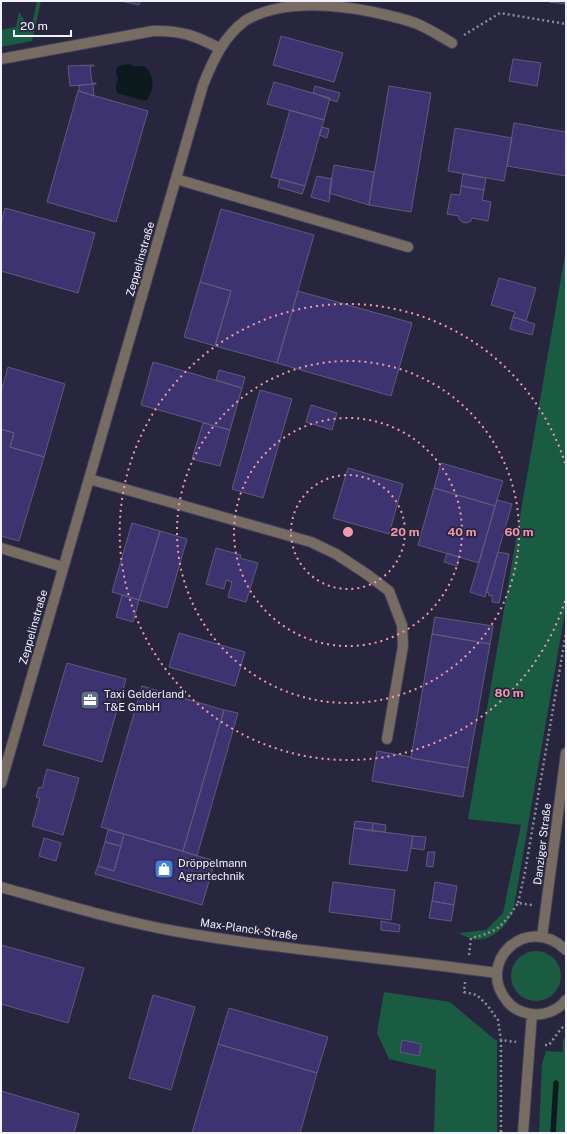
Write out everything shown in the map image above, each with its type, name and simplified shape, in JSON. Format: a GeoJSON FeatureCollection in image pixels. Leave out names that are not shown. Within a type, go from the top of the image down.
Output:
{"type":"FeatureCollection","features":[{"type":"Feature","properties":{"kind":"street","name":"Zeppelinstraße"},"geometry":{"type":"LineString","coordinates":[[1,783],[176,179],[204,85],[219,48],[246,20],[259,12],[277,6],[314,3],[344,6],[414,23],[452,43]]}},
{"type":"Feature","properties":{"kind":"street"},"geometry":{"type":"LineString","coordinates":[[1,58],[153,31],[170,30],[202,39],[219,48]]}},
{"type":"Feature","properties":{"kind":"street"},"geometry":{"type":"LineString","coordinates":[[176,179],[408,248]]}},
{"type":"Feature","properties":{"kind":"street"},"geometry":{"type":"LineString","coordinates":[[89,479],[311,542],[336,554],[389,591],[402,625],[403,646],[387,739]]}},
{"type":"Feature","properties":{"kind":"street"},"geometry":{"type":"LineString","coordinates":[[1,548],[63,567]]}},
{"type":"Feature","properties":{"kind":"street","name":"Danziger Straße"},"geometry":{"type":"LineString","coordinates":[[542,937],[566,753]]}},
{"type":"Feature","properties":{"kind":"street","name":"Max-Planck-Straße"},"geometry":{"type":"LineString","coordinates":[[1,887],[107,916],[174,930],[266,944],[497,973]]}},
{"type":"Feature","properties":{"kind":"street"},"geometry":{"type":"LineString","coordinates":[[566,950],[552,939],[531,936],[521,939],[511,945],[499,962],[497,973],[497,982],[500,990],[509,1004],[524,1013],[541,1014],[550,1012],[566,1000]]}},
{"type":"Feature","properties":{"kind":"street"},"geometry":{"type":"LineString","coordinates":[[523,1133],[532,1014]]}},
{"type":"Feature","properties":{"kind":"path"},"geometry":{"type":"LineString","coordinates":[[452,43],[500,13],[566,24]]}},
{"type":"Feature","properties":{"kind":"path"},"geometry":{"type":"LineString","coordinates":[[501,1133],[501,1040],[498,1020],[487,1004],[477,995],[464,992],[471,938],[486,934],[500,927],[518,903],[525,872],[566,633]]}},
{"type":"Feature","properties":{"kind":"path"},"geometry":{"type":"LineString","coordinates":[[518,903],[546,907]]}},
{"type":"Feature","properties":{"kind":"path"},"geometry":{"type":"LineString","coordinates":[[501,1040],[549,1045],[566,1024]]}},
{"type":"Feature","properties":{"kind":"green space"},"geometry":{"type":"Polygon","coordinates":[[[37,1],[41,1],[32,41],[1,47],[1,30],[16,27],[19,12],[28,25],[33,20],[37,1]]]}},
{"type":"Feature","properties":{"kind":"green space"},"geometry":{"type":"Polygon","coordinates":[[[566,249],[566,606],[513,912],[507,923],[502,928],[492,936],[479,940],[458,933],[486,930],[503,913],[521,825],[468,819],[566,249]]]}},
{"type":"Feature","properties":{"kind":"green space"},"geometry":{"type":"Polygon","coordinates":[[[531,951],[541,951],[554,958],[561,971],[561,981],[554,994],[541,1001],[531,1001],[522,997],[515,990],[511,981],[511,971],[515,962],[522,955],[531,951]]]}},
{"type":"Feature","properties":{"kind":"green space"},"geometry":{"type":"Polygon","coordinates":[[[384,992],[450,1002],[497,1040],[497,1133],[434,1133],[436,1070],[389,1059],[377,1033],[384,992]]]}},
{"type":"Feature","properties":{"kind":"green space"},"geometry":{"type":"Polygon","coordinates":[[[566,1034],[566,1133],[539,1133],[542,1064],[546,1051],[563,1052],[563,1041],[566,1034]]]}},
{"type":"Feature","properties":{"kind":"shaded area"},"geometry":{"type":"Polygon","coordinates":[[[130,64],[134,66],[144,66],[150,73],[153,82],[150,95],[147,100],[141,100],[117,93],[117,67],[130,64]]]}},
{"type":"Feature","properties":{"kind":"building"},"geometry":{"type":"Polygon","coordinates":[[[121,1],[140,1],[139,5],[121,1]]]}},
{"type":"Feature","properties":{"kind":"building"},"geometry":{"type":"Polygon","coordinates":[[[566,1],[566,4],[549,2],[566,1]]]}},
{"type":"Feature","properties":{"kind":"building"},"geometry":{"type":"Polygon","coordinates":[[[281,36],[343,53],[334,82],[273,65],[281,36]]]}},
{"type":"Feature","properties":{"kind":"building"},"geometry":{"type":"Polygon","coordinates":[[[513,59],[541,63],[537,86],[509,81],[513,59]]]}},
{"type":"Feature","properties":{"kind":"building"},"geometry":{"type":"Polygon","coordinates":[[[94,65],[90,66],[92,83],[96,84],[70,86],[68,66],[94,65]]]}},
{"type":"Feature","properties":{"kind":"building"},"geometry":{"type":"Polygon","coordinates":[[[274,82],[330,98],[324,120],[267,104],[274,82]]]}},
{"type":"Feature","properties":{"kind":"building"},"geometry":{"type":"Polygon","coordinates":[[[93,84],[94,96],[79,91],[79,85],[93,84]]]}},
{"type":"Feature","properties":{"kind":"building"},"geometry":{"type":"Polygon","coordinates":[[[315,86],[340,93],[337,102],[313,93],[315,86]]]}},
{"type":"Feature","properties":{"kind":"building"},"geometry":{"type":"Polygon","coordinates":[[[389,86],[431,93],[411,212],[369,205],[389,86]]]}},
{"type":"Feature","properties":{"kind":"building"},"geometry":{"type":"Polygon","coordinates":[[[78,91],[148,111],[116,222],[47,202],[78,91]]]}},
{"type":"Feature","properties":{"kind":"building"},"geometry":{"type":"Polygon","coordinates":[[[290,110],[324,120],[305,186],[271,177],[290,110]]]}},
{"type":"Feature","properties":{"kind":"building"},"geometry":{"type":"Polygon","coordinates":[[[514,123],[566,132],[566,176],[507,166],[514,123]]]}},
{"type":"Feature","properties":{"kind":"building"},"geometry":{"type":"Polygon","coordinates":[[[322,127],[329,129],[327,138],[319,135],[322,127]]]}},
{"type":"Feature","properties":{"kind":"building"},"geometry":{"type":"Polygon","coordinates":[[[455,128],[512,138],[504,181],[448,171],[455,128]]]}},
{"type":"Feature","properties":{"kind":"building"},"geometry":{"type":"Polygon","coordinates":[[[334,165],[374,172],[369,205],[329,193],[334,165]]]}},
{"type":"Feature","properties":{"kind":"building"},"geometry":{"type":"Polygon","coordinates":[[[463,174],[486,178],[484,190],[461,186],[463,174]]]}},
{"type":"Feature","properties":{"kind":"building"},"geometry":{"type":"Polygon","coordinates":[[[317,176],[332,179],[329,202],[311,197],[317,176]]]}},
{"type":"Feature","properties":{"kind":"building"},"geometry":{"type":"Polygon","coordinates":[[[280,179],[305,186],[302,194],[278,187],[280,179]]]}},
{"type":"Feature","properties":{"kind":"building"},"geometry":{"type":"Polygon","coordinates":[[[461,186],[484,190],[482,200],[491,202],[488,221],[472,218],[471,221],[467,223],[462,222],[459,219],[459,216],[447,214],[451,194],[460,195],[461,186]]]}},
{"type":"Feature","properties":{"kind":"building"},"geometry":{"type":"Polygon","coordinates":[[[5,208],[95,233],[78,293],[1,271],[1,223],[5,208]]]}},
{"type":"Feature","properties":{"kind":"building"},"geometry":{"type":"Polygon","coordinates":[[[221,209],[314,235],[277,363],[215,346],[231,291],[200,282],[221,209]]]}},
{"type":"Feature","properties":{"kind":"building"},"geometry":{"type":"Polygon","coordinates":[[[499,278],[536,288],[526,321],[513,317],[515,312],[491,305],[499,278]]]}},
{"type":"Feature","properties":{"kind":"building"},"geometry":{"type":"Polygon","coordinates":[[[200,282],[231,291],[215,346],[184,337],[200,282]]]}},
{"type":"Feature","properties":{"kind":"building"},"geometry":{"type":"Polygon","coordinates":[[[298,291],[412,323],[391,396],[277,363],[298,291]]]}},
{"type":"Feature","properties":{"kind":"building"},"geometry":{"type":"Polygon","coordinates":[[[513,317],[535,324],[532,335],[510,329],[513,317]]]}},
{"type":"Feature","properties":{"kind":"building"},"geometry":{"type":"Polygon","coordinates":[[[153,362],[242,388],[230,430],[141,405],[153,362]]]}},
{"type":"Feature","properties":{"kind":"building"},"geometry":{"type":"Polygon","coordinates":[[[8,367],[65,384],[44,457],[10,447],[14,433],[1,429],[1,392],[8,367]]]}},
{"type":"Feature","properties":{"kind":"building"},"geometry":{"type":"Polygon","coordinates":[[[219,370],[245,377],[242,388],[216,380],[219,370]]]}},
{"type":"Feature","properties":{"kind":"building"},"geometry":{"type":"Polygon","coordinates":[[[260,390],[292,399],[263,498],[232,489],[260,390]]]}},
{"type":"Feature","properties":{"kind":"building"},"geometry":{"type":"Polygon","coordinates":[[[311,405],[337,413],[332,430],[306,422],[311,405]]]}},
{"type":"Feature","properties":{"kind":"building"},"geometry":{"type":"Polygon","coordinates":[[[203,423],[230,430],[220,466],[192,459],[203,423]]]}},
{"type":"Feature","properties":{"kind":"building"},"geometry":{"type":"Polygon","coordinates":[[[1,429],[14,433],[10,447],[44,457],[19,541],[1,536],[1,429]]]}},
{"type":"Feature","properties":{"kind":"building"},"geometry":{"type":"Polygon","coordinates":[[[441,463],[503,481],[495,506],[434,488],[441,463]]]}},
{"type":"Feature","properties":{"kind":"building"},"geometry":{"type":"Polygon","coordinates":[[[348,468],[403,484],[389,534],[333,518],[348,468]]]}},
{"type":"Feature","properties":{"kind":"building"},"geometry":{"type":"Polygon","coordinates":[[[434,488],[495,506],[479,563],[418,545],[434,488]]]}},
{"type":"Feature","properties":{"kind":"building"},"geometry":{"type":"Polygon","coordinates":[[[497,500],[512,504],[485,597],[470,592],[497,500]]]}},
{"type":"Feature","properties":{"kind":"building"},"geometry":{"type":"Polygon","coordinates":[[[132,523],[160,531],[139,600],[112,592],[132,523]]]}},
{"type":"Feature","properties":{"kind":"building"},"geometry":{"type":"Polygon","coordinates":[[[160,531],[187,539],[167,608],[139,600],[160,531]]]}},
{"type":"Feature","properties":{"kind":"building"},"geometry":{"type":"Polygon","coordinates":[[[216,548],[241,555],[240,558],[258,563],[246,602],[228,597],[232,582],[226,580],[224,589],[206,584],[216,548]]]}},
{"type":"Feature","properties":{"kind":"building"},"geometry":{"type":"Polygon","coordinates":[[[498,552],[509,554],[499,603],[492,602],[492,595],[489,596],[488,592],[486,593],[498,552]]]}},
{"type":"Feature","properties":{"kind":"building"},"geometry":{"type":"Polygon","coordinates":[[[447,553],[459,557],[457,566],[444,562],[447,553]]]}},
{"type":"Feature","properties":{"kind":"building"},"geometry":{"type":"Polygon","coordinates":[[[122,595],[139,600],[133,622],[116,617],[122,595]]]}},
{"type":"Feature","properties":{"kind":"building"},"geometry":{"type":"Polygon","coordinates":[[[435,617],[493,626],[490,644],[432,634],[435,617]]]}},
{"type":"Feature","properties":{"kind":"building"},"geometry":{"type":"Polygon","coordinates":[[[179,633],[245,652],[235,686],[169,667],[179,633]]]}},
{"type":"Feature","properties":{"kind":"building"},"geometry":{"type":"Polygon","coordinates":[[[432,634],[490,644],[468,768],[411,758],[432,634]]]}},
{"type":"Feature","properties":{"kind":"building"},"geometry":{"type":"Polygon","coordinates":[[[67,663],[126,679],[102,762],[43,745],[67,663]]]}},
{"type":"Feature","properties":{"kind":"building"},"geometry":{"type":"Polygon","coordinates":[[[142,686],[224,710],[183,851],[101,827],[142,686]]]}},
{"type":"Feature","properties":{"kind":"building"},"geometry":{"type":"Polygon","coordinates":[[[224,710],[238,713],[197,856],[183,851],[224,710]]]}},
{"type":"Feature","properties":{"kind":"building"},"geometry":{"type":"Polygon","coordinates":[[[377,751],[468,768],[463,797],[372,781],[377,751]]]}},
{"type":"Feature","properties":{"kind":"building"},"geometry":{"type":"Polygon","coordinates":[[[47,769],[79,778],[63,835],[32,826],[40,798],[36,797],[39,787],[42,788],[47,769]]]}},
{"type":"Feature","properties":{"kind":"building"},"geometry":{"type":"Polygon","coordinates":[[[355,821],[373,823],[372,831],[354,828],[355,821]]]}},
{"type":"Feature","properties":{"kind":"building"},"geometry":{"type":"Polygon","coordinates":[[[373,823],[386,825],[385,832],[372,831],[373,823]]]}},
{"type":"Feature","properties":{"kind":"building"},"geometry":{"type":"Polygon","coordinates":[[[354,828],[413,836],[407,871],[349,864],[354,828]]]}},
{"type":"Feature","properties":{"kind":"building"},"geometry":{"type":"Polygon","coordinates":[[[108,830],[124,834],[121,846],[105,842],[108,830]]]}},
{"type":"Feature","properties":{"kind":"building","name":"Dröppelmann Agrartechnik"},"geometry":{"type":"Polygon","coordinates":[[[124,834],[215,861],[202,905],[95,874],[98,866],[114,871],[124,834]]]}},
{"type":"Feature","properties":{"kind":"building"},"geometry":{"type":"Polygon","coordinates":[[[413,836],[426,837],[424,850],[411,848],[413,836]]]}},
{"type":"Feature","properties":{"kind":"building"},"geometry":{"type":"Polygon","coordinates":[[[44,838],[61,843],[56,861],[39,856],[44,838]]]}},
{"type":"Feature","properties":{"kind":"building"},"geometry":{"type":"Polygon","coordinates":[[[105,842],[121,846],[114,871],[98,866],[105,842]]]}},
{"type":"Feature","properties":{"kind":"building"},"geometry":{"type":"Polygon","coordinates":[[[428,852],[435,852],[433,867],[426,866],[428,852]]]}},
{"type":"Feature","properties":{"kind":"building"},"geometry":{"type":"Polygon","coordinates":[[[333,882],[395,890],[391,920],[329,912],[333,882]]]}},
{"type":"Feature","properties":{"kind":"building"},"geometry":{"type":"Polygon","coordinates":[[[435,882],[457,886],[454,905],[432,901],[435,882]]]}},
{"type":"Feature","properties":{"kind":"building"},"geometry":{"type":"Polygon","coordinates":[[[432,901],[454,905],[451,921],[429,918],[432,901]]]}},
{"type":"Feature","properties":{"kind":"building"},"geometry":{"type":"Polygon","coordinates":[[[381,921],[400,925],[399,932],[381,930],[381,921]]]}},
{"type":"Feature","properties":{"kind":"building"},"geometry":{"type":"Polygon","coordinates":[[[1,945],[84,968],[68,1023],[1,1004],[1,945]]]}},
{"type":"Feature","properties":{"kind":"building"},"geometry":{"type":"Polygon","coordinates":[[[153,995],[195,1007],[171,1090],[129,1078],[153,995]]]}},
{"type":"Feature","properties":{"kind":"building"},"geometry":{"type":"Polygon","coordinates":[[[229,1008],[328,1037],[317,1073],[218,1044],[229,1008]]]}},
{"type":"Feature","properties":{"kind":"building"},"geometry":{"type":"Polygon","coordinates":[[[402,1040],[421,1044],[419,1056],[400,1052],[402,1040]]]}},
{"type":"Feature","properties":{"kind":"building"},"geometry":{"type":"Polygon","coordinates":[[[218,1044],[317,1073],[300,1133],[192,1133],[218,1044]]]}},
{"type":"Feature","properties":{"kind":"building"},"geometry":{"type":"Polygon","coordinates":[[[1,1091],[79,1114],[74,1133],[1,1133],[1,1091]]]}},
{"type":"Feature","properties":{"kind":"waterway"},"geometry":{"type":"LineString","coordinates":[[553,1133],[556,1083]]}},
{"type":"Feature","properties":{"kind":"place","name":"Taxi Gelderland T&E GmbH"},"geometry":{"type":"Point","coordinates":[90,700]}},
{"type":"Feature","properties":{"kind":"place","name":"Dröppelmann Agrartechnik"},"geometry":{"type":"Point","coordinates":[164,869]}}]}
